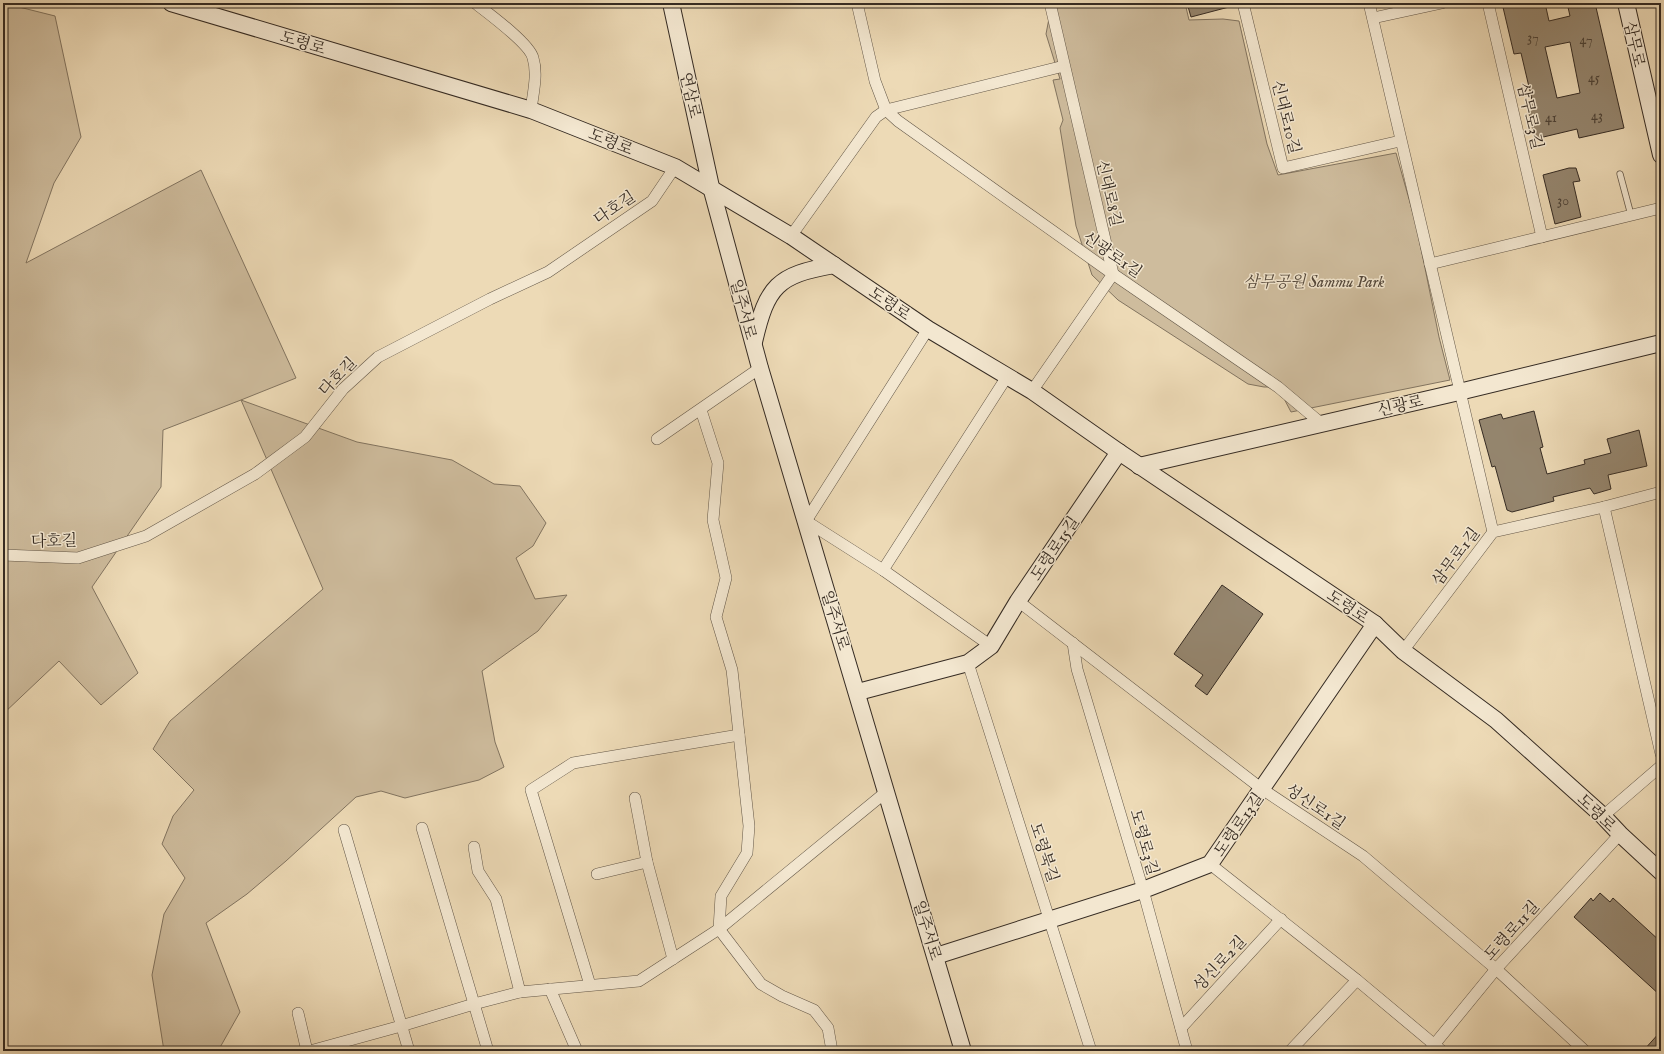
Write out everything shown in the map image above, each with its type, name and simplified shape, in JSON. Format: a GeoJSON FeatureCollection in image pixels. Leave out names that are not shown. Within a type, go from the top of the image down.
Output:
{"type":"FeatureCollection","features":[{"type":"Feature","properties":{"kind":"main road","name":"도령로"},"geometry":{"type":"LineString","coordinates":[[171,3],[531,110],[675,167],[711,187],[791,236],[928,329],[1032,391],[1139,466],[1375,624],[1403,651],[1496,720],[1603,816],[1661,872]]}},
{"type":"Feature","properties":{"kind":"main road","name":"연삼로"},"geometry":{"type":"LineString","coordinates":[[671,3],[711,187]]}},
{"type":"Feature","properties":{"kind":"main road","name":"삼무로"},"geometry":{"type":"LineString","coordinates":[[1626,3],[1661,154]]}},
{"type":"Feature","properties":{"kind":"main road","name":"일주서로"},"geometry":{"type":"LineString","coordinates":[[711,187],[753,344],[858,692],[963,1051]]}},
{"type":"Feature","properties":{"kind":"main road"},"geometry":{"type":"LineString","coordinates":[[753,344],[760,316],[766,300],[775,288],[796,274],[834,265]]}},
{"type":"Feature","properties":{"kind":"main road","name":"신광로"},"geometry":{"type":"LineString","coordinates":[[1139,466],[1459,392],[1661,343]]}},
{"type":"Feature","properties":{"kind":"main road","name":"도령로15길"},"geometry":{"type":"LineString","coordinates":[[858,692],[968,663],[991,646],[1018,601],[1119,452]]}},
{"type":"Feature","properties":{"kind":"main road","name":"도령로13길"},"geometry":{"type":"LineString","coordinates":[[936,956],[1050,918],[1143,890],[1210,864],[1375,624]]}},
{"type":"Feature","properties":{"kind":"street"},"geometry":{"type":"LineString","coordinates":[[475,3],[516,36],[533,56],[536,75],[531,110]]}},
{"type":"Feature","properties":{"kind":"street","name":"신광로1길"},"geometry":{"type":"LineString","coordinates":[[858,3],[875,81],[886,110],[904,126],[1113,274],[1278,387],[1322,424]]}},
{"type":"Feature","properties":{"kind":"street","name":"신대로8길"},"geometry":{"type":"LineString","coordinates":[[1050,3],[1113,274]]}},
{"type":"Feature","properties":{"kind":"street","name":"신대로10길"},"geometry":{"type":"LineString","coordinates":[[1243,3],[1283,168],[1400,141]]}},
{"type":"Feature","properties":{"kind":"street"},"geometry":{"type":"LineString","coordinates":[[1369,3],[1400,141],[1493,532]]}},
{"type":"Feature","properties":{"kind":"street"},"geometry":{"type":"LineString","coordinates":[[1373,18],[1442,3]]}},
{"type":"Feature","properties":{"kind":"street","name":"삼무로3길"},"geometry":{"type":"LineString","coordinates":[[1488,3],[1542,236]]}},
{"type":"Feature","properties":{"kind":"street"},"geometry":{"type":"LineString","coordinates":[[791,236],[876,117],[886,110],[1064,66]]}},
{"type":"Feature","properties":{"kind":"street","name":"다호길"},"geometry":{"type":"LineString","coordinates":[[3,555],[78,558],[146,536],[255,474],[305,437],[343,389],[378,357],[490,299],[548,272],[652,201],[675,167]]}},
{"type":"Feature","properties":{"kind":"street"},"geometry":{"type":"LineString","coordinates":[[1430,264],[1661,208]]}},
{"type":"Feature","properties":{"kind":"street"},"geometry":{"type":"LineString","coordinates":[[1032,391],[1113,274]]}},
{"type":"Feature","properties":{"kind":"street"},"geometry":{"type":"LineString","coordinates":[[928,329],[806,521],[883,570],[991,646]]}},
{"type":"Feature","properties":{"kind":"street"},"geometry":{"type":"LineString","coordinates":[[657,439],[760,368]]}},
{"type":"Feature","properties":{"kind":"street"},"geometry":{"type":"LineString","coordinates":[[883,570],[1008,376]]}},
{"type":"Feature","properties":{"kind":"street"},"geometry":{"type":"LineString","coordinates":[[701,410],[718,463],[713,520],[726,578],[716,617],[732,670],[749,826],[747,853],[721,896],[719,929],[761,984],[782,996],[814,1010],[828,1028],[832,1051]]}},
{"type":"Feature","properties":{"kind":"street","name":"삼무로1길"},"geometry":{"type":"LineString","coordinates":[[1403,651],[1493,532],[1604,507],[1661,492]]}},
{"type":"Feature","properties":{"kind":"street"},"geometry":{"type":"LineString","coordinates":[[1604,507],[1661,754]]}},
{"type":"Feature","properties":{"kind":"street","name":"성신로1길"},"geometry":{"type":"LineString","coordinates":[[1018,601],[1262,789],[1363,856],[1496,969],[1585,1051]]}},
{"type":"Feature","properties":{"kind":"street","name":"도령로3길"},"geometry":{"type":"LineString","coordinates":[[1073,643],[1077,669],[1143,890],[1187,1051]]}},
{"type":"Feature","properties":{"kind":"street","name":"도령북길"},"geometry":{"type":"LineString","coordinates":[[968,663],[1050,918],[1090,1051]]}},
{"type":"Feature","properties":{"kind":"street"},"geometry":{"type":"LineString","coordinates":[[590,985],[531,790],[573,763],[739,735]]}},
{"type":"Feature","properties":{"kind":"street"},"geometry":{"type":"LineString","coordinates":[[1603,816],[1661,766]]}},
{"type":"Feature","properties":{"kind":"street"},"geometry":{"type":"LineString","coordinates":[[298,1013],[308,1051],[520,992],[639,981],[719,929],[886,792]]}},
{"type":"Feature","properties":{"kind":"street"},"geometry":{"type":"LineString","coordinates":[[635,798],[647,862],[673,959]]}},
{"type":"Feature","properties":{"kind":"street"},"geometry":{"type":"LineString","coordinates":[[422,828],[488,1051]]}},
{"type":"Feature","properties":{"kind":"street"},"geometry":{"type":"LineString","coordinates":[[344,830],[409,1051]]}},
{"type":"Feature","properties":{"kind":"street","name":"도령로11길"},"geometry":{"type":"LineString","coordinates":[[1435,1049],[1496,969],[1620,834]]}},
{"type":"Feature","properties":{"kind":"street"},"geometry":{"type":"LineString","coordinates":[[474,847],[478,871],[496,899],[520,992]]}},
{"type":"Feature","properties":{"kind":"street"},"geometry":{"type":"LineString","coordinates":[[597,874],[647,862]]}},
{"type":"Feature","properties":{"kind":"street"},"geometry":{"type":"LineString","coordinates":[[1210,864],[1358,980],[1435,1049]]}},
{"type":"Feature","properties":{"kind":"street","name":"성신로2길"},"geometry":{"type":"LineString","coordinates":[[1181,1028],[1281,919]]}},
{"type":"Feature","properties":{"kind":"street"},"geometry":{"type":"LineString","coordinates":[[1290,1051],[1358,980]]}},
{"type":"Feature","properties":{"kind":"street"},"geometry":{"type":"LineString","coordinates":[[550,989],[577,1051]]}},
{"type":"Feature","properties":{"kind":"lane"},"geometry":{"type":"LineString","coordinates":[[1620,174],[1631,215]]}},
{"type":"Feature","properties":{"kind":"green space"},"geometry":{"type":"Polygon","coordinates":[[[3,3],[55,16],[81,137],[54,183],[26,263],[201,170],[296,378],[163,430],[161,487],[92,587],[138,673],[101,705],[59,661],[3,714],[3,3]]]}},
{"type":"Feature","properties":{"kind":"green space","name":"삼무공원 Sammu Park"},"geometry":{"type":"Polygon","coordinates":[[[1052,3],[1185,3],[1189,20],[1223,19],[1239,21],[1267,144],[1278,175],[1396,153],[1416,224],[1439,337],[1450,380],[1291,412],[1278,387],[1264,387],[1248,384],[1118,300],[1092,275],[1076,226],[1060,128],[1063,120],[1053,80],[1060,79],[1046,34],[1052,3]]]}},
{"type":"Feature","properties":{"kind":"green space"},"geometry":{"type":"Polygon","coordinates":[[[241,400],[357,442],[452,460],[494,484],[520,486],[546,523],[533,546],[516,558],[535,599],[567,595],[538,631],[482,671],[495,742],[504,767],[479,780],[405,798],[381,791],[356,797],[286,861],[247,894],[206,923],[240,1012],[218,1051],[164,1051],[152,975],[164,914],[185,878],[162,844],[173,816],[194,790],[153,749],[170,721],[323,589],[241,400]]]}},
{"type":"Feature","properties":{"kind":"building"},"geometry":{"type":"Polygon","coordinates":[[[1187,3],[1228,3],[1229,7],[1191,17],[1187,3]]]}},
{"type":"Feature","properties":{"kind":"building"},"geometry":{"type":"Polygon","coordinates":[[[1502,3],[1545,3],[1549,21],[1570,16],[1567,3],[1595,3],[1624,128],[1579,138],[1577,129],[1535,139],[1527,105],[1533,104],[1521,53],[1514,54],[1502,3]],[[1570,42],[1545,47],[1557,98],[1580,93],[1570,42]]]}},
{"type":"Feature","properties":{"kind":"building"},"geometry":{"type":"Polygon","coordinates":[[[1569,168],[1576,168],[1580,181],[1573,182],[1581,217],[1555,224],[1543,175],[1569,168]]]}},
{"type":"Feature","properties":{"kind":"building"},"geometry":{"type":"Polygon","coordinates":[[[1534,411],[1543,447],[1540,448],[1547,474],[1585,464],[1584,460],[1611,453],[1607,439],[1639,430],[1647,466],[1608,475],[1611,489],[1594,494],[1590,488],[1553,497],[1554,501],[1512,512],[1507,510],[1495,466],[1492,467],[1479,420],[1501,414],[1503,419],[1534,411]]]}},
{"type":"Feature","properties":{"kind":"building"},"geometry":{"type":"Polygon","coordinates":[[[1222,585],[1263,614],[1207,695],[1195,686],[1203,675],[1174,654],[1222,585]]]}},
{"type":"Feature","properties":{"kind":"building"},"geometry":{"type":"Polygon","coordinates":[[[1600,893],[1610,902],[1613,898],[1661,942],[1661,996],[1574,917],[1591,898],[1593,901],[1600,893]]]}},
{"type":"Feature","properties":{"kind":"building"},"geometry":{"type":"Polygon","coordinates":[[[1661,1031],[1661,1051],[1643,1051],[1661,1031]]]}}]}
